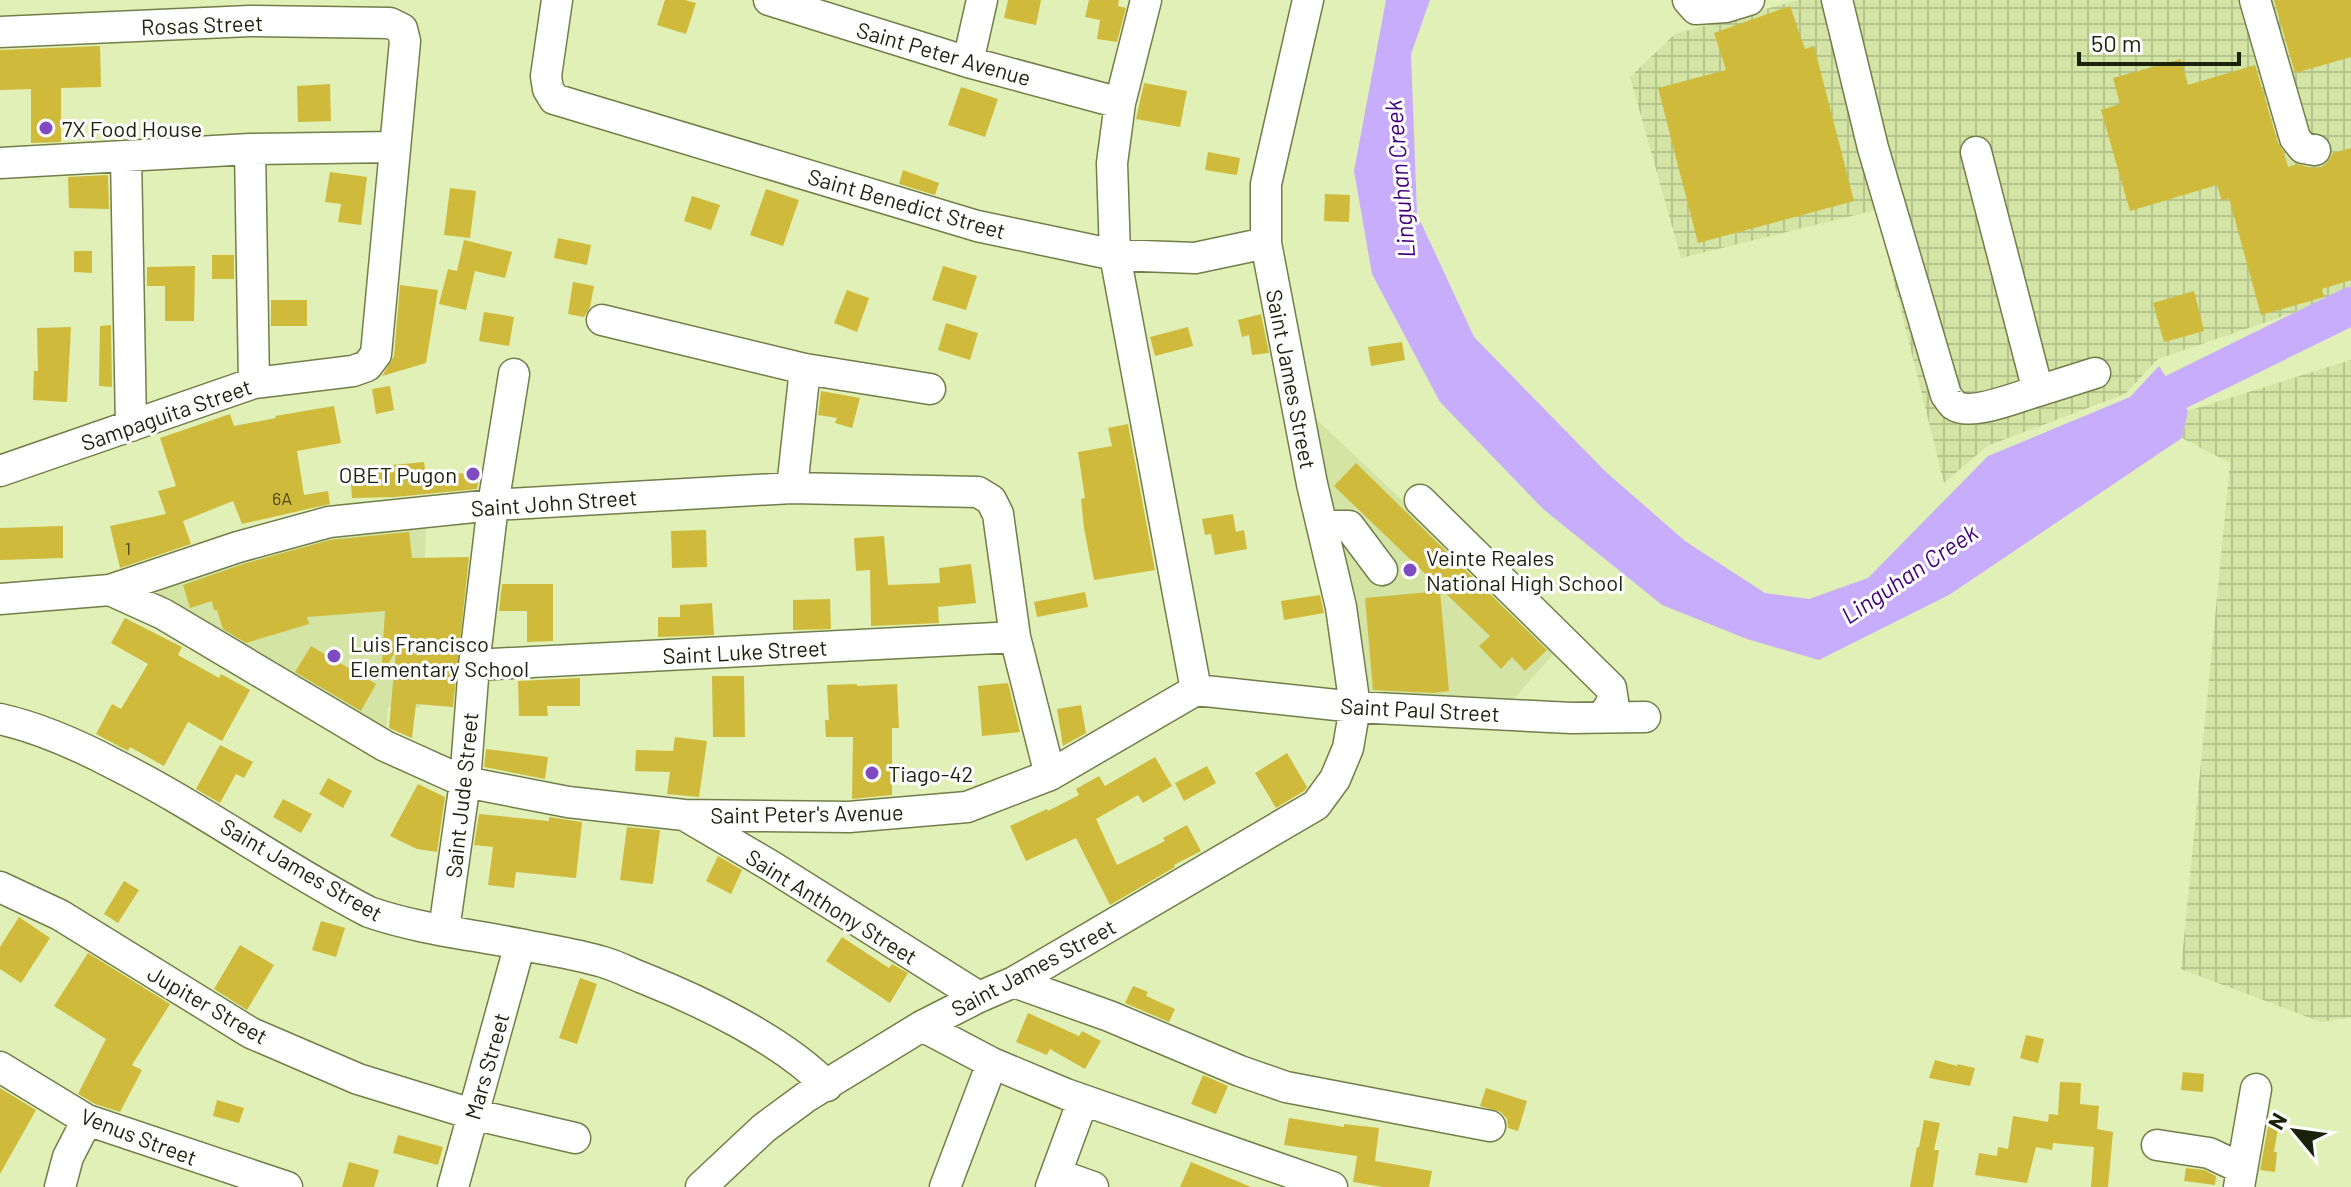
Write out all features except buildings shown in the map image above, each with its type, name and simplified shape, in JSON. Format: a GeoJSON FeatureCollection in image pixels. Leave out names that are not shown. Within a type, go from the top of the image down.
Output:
{"type":"FeatureCollection","features":[{"type":"Feature","properties":{"kind":"street","name":"Saint Benedict Street"},"geometry":{"type":"LineString","coordinates":[[557,0],[546,76],[554,99],[977,226],[1115,255],[1195,258],[1266,243]]}},
{"type":"Feature","properties":{"kind":"street","name":"Saint Peter Avenue"},"geometry":{"type":"LineString","coordinates":[[769,0],[815,7],[968,62],[1120,103]]}},
{"type":"Feature","properties":{"kind":"street"},"geometry":{"type":"LineString","coordinates":[[968,62],[982,0]]}},
{"type":"Feature","properties":{"kind":"street"},"geometry":{"type":"LineString","coordinates":[[1146,0],[1120,103],[1112,163],[1115,255],[1196,690]]}},
{"type":"Feature","properties":{"kind":"street","name":"Saint James Street"},"geometry":{"type":"LineString","coordinates":[[0,719],[55,736],[144,779],[369,912],[398,922],[604,963],[671,989],[724,1016],[786,1052],[827,1086],[922,1026],[1014,982],[1316,805],[1335,779],[1344,758],[1355,707],[1341,607],[1312,484],[1266,243],[1266,184],[1308,0]]}},
{"type":"Feature","properties":{"kind":"street"},"geometry":{"type":"LineString","coordinates":[[1688,0],[1696,9],[1726,7],[1749,0]]}},
{"type":"Feature","properties":{"kind":"street"},"geometry":{"type":"LineString","coordinates":[[1837,0],[1873,148],[1946,395],[1954,405],[1965,410],[1980,408],[2095,373]]}},
{"type":"Feature","properties":{"kind":"street"},"geometry":{"type":"LineString","coordinates":[[2255,0],[2295,138],[2303,148],[2315,150]]}},
{"type":"Feature","properties":{"kind":"street","name":"Rosas Street"},"geometry":{"type":"LineString","coordinates":[[0,32],[250,11],[390,23],[402,29],[405,41],[395,147]]}},
{"type":"Feature","properties":{"kind":"street"},"geometry":{"type":"LineString","coordinates":[[0,163],[250,149],[395,147]]}},
{"type":"Feature","properties":{"kind":"street","name":"Sampaguita Street"},"geometry":{"type":"LineString","coordinates":[[0,471],[254,383],[353,371],[367,366],[376,354],[395,147]]}},
{"type":"Feature","properties":{"kind":"street"},"geometry":{"type":"LineString","coordinates":[[250,149],[254,383]]}},
{"type":"Feature","properties":{"kind":"street"},"geometry":{"type":"LineString","coordinates":[[1976,152],[2038,391]]}},
{"type":"Feature","properties":{"kind":"street"},"geometry":{"type":"LineString","coordinates":[[126,156],[131,426]]}},
{"type":"Feature","properties":{"kind":"street"},"geometry":{"type":"LineString","coordinates":[[602,320],[805,369],[930,389]]}},
{"type":"Feature","properties":{"kind":"street"},"geometry":{"type":"LineString","coordinates":[[792,488],[805,369]]}},
{"type":"Feature","properties":{"kind":"street","name":"Saint Jude Street"},"geometry":{"type":"LineString","coordinates":[[444,930],[465,782],[474,665],[493,505],[514,374]]}},
{"type":"Feature","properties":{"kind":"street","name":"Saint John Street"},"geometry":{"type":"LineString","coordinates":[[110,590],[238,547],[329,522],[493,505],[792,488],[978,492],[991,500],[998,514],[1015,637]]}},
{"type":"Feature","properties":{"kind":"street"},"geometry":{"type":"LineString","coordinates":[[1420,500],[1607,684],[1614,696],[1603,716]]}},
{"type":"Feature","properties":{"kind":"street"},"geometry":{"type":"LineString","coordinates":[[1324,528],[1349,526],[1382,570]]}},
{"type":"Feature","properties":{"kind":"street","name":"Saint Peter's Avenue"},"geometry":{"type":"LineString","coordinates":[[0,599],[110,590],[163,614],[385,746],[465,782],[568,802],[684,815],[849,817],[967,807],[1050,775],[1196,690]]}},
{"type":"Feature","properties":{"kind":"street"},"geometry":{"type":"LineString","coordinates":[[1015,637],[1050,775]]}},
{"type":"Feature","properties":{"kind":"street","name":"Saint Luke Street"},"geometry":{"type":"LineString","coordinates":[[474,665],[1015,637]]}},
{"type":"Feature","properties":{"kind":"street","name":"Saint Paul Street"},"geometry":{"type":"LineString","coordinates":[[1196,690],[1355,707],[1571,718],[1645,717]]}},
{"type":"Feature","properties":{"kind":"street","name":"Saint Anthony Street"},"geometry":{"type":"LineString","coordinates":[[684,815],[979,997]]}},
{"type":"Feature","properties":{"kind":"street","name":"Jupiter Street"},"geometry":{"type":"LineString","coordinates":[[0,887],[60,915],[251,1033],[358,1079],[472,1114],[575,1138]]}},
{"type":"Feature","properties":{"kind":"street","name":"Mars Street"},"geometry":{"type":"LineString","coordinates":[[453,1187],[520,944]]}},
{"type":"Feature","properties":{"kind":"street"},"geometry":{"type":"LineString","coordinates":[[1014,982],[1109,1016],[1286,1087],[1490,1126]]}},
{"type":"Feature","properties":{"kind":"street"},"geometry":{"type":"LineString","coordinates":[[922,1026],[992,1063],[1083,1100],[1332,1187]]}},
{"type":"Feature","properties":{"kind":"street"},"geometry":{"type":"LineString","coordinates":[[945,1187],[992,1063]]}},
{"type":"Feature","properties":{"kind":"street","name":"Venus Street"},"geometry":{"type":"LineString","coordinates":[[0,1067],[87,1120],[287,1187]]}},
{"type":"Feature","properties":{"kind":"street"},"geometry":{"type":"LineString","coordinates":[[701,1187],[764,1128],[806,1097],[827,1086]]}},
{"type":"Feature","properties":{"kind":"street"},"geometry":{"type":"LineString","coordinates":[[2240,1177],[2256,1089]]}},
{"type":"Feature","properties":{"kind":"street"},"geometry":{"type":"LineString","coordinates":[[1083,1100],[1054,1180],[1093,1187]]}},
{"type":"Feature","properties":{"kind":"street"},"geometry":{"type":"LineString","coordinates":[[60,1187],[68,1157],[87,1120]]}},
{"type":"Feature","properties":{"kind":"street"},"geometry":{"type":"LineString","coordinates":[[2157,1145],[2216,1155],[2240,1177]]}},
{"type":"Feature","properties":{"kind":"shaded area"},"geometry":{"type":"Polygon","coordinates":[[[1798,0],[2351,0],[2351,293],[2158,359],[2125,394],[1987,446],[1944,483],[1876,210],[1681,258],[1630,77],[1675,34],[1798,0]]]}},
{"type":"Feature","properties":{"kind":"shaded area"},"geometry":{"type":"Polygon","coordinates":[[[2351,360],[2351,1017],[2321,1022],[2181,969],[2230,463],[2182,438],[2188,411],[2351,360]]]}},
{"type":"Feature","properties":{"kind":"shaded area","name":"Veinte Reales National High School"},"geometry":{"type":"Polygon","coordinates":[[[1316,419],[1559,648],[1508,705],[1359,702],[1347,592],[1316,419]]]}},
{"type":"Feature","properties":{"kind":"shaded area","name":"Luis Francisco Elementary School"},"geometry":{"type":"Polygon","coordinates":[[[426,524],[420,708],[388,707],[386,734],[157,605],[160,578],[308,536],[426,524]]]}},
{"type":"Feature","properties":{"kind":"water"},"geometry":{"type":"Polygon","coordinates":[[[1386,0],[1430,0],[1411,54],[1417,214],[1474,337],[1606,472],[1685,541],[1765,593],[1809,599],[1868,578],[1988,456],[2130,397],[2159,366],[2188,411],[2182,438],[1949,595],[1819,660],[1747,639],[1662,605],[1543,509],[1440,402],[1372,274],[1354,171],[1386,0]]]}},
{"type":"Feature","properties":{"kind":"waterway","name":"Linguhan Creek"},"geometry":{"type":"LineString","coordinates":[[2134,421],[2176,392],[2351,306]]}},
{"type":"Feature","properties":{"kind":"place","name":"7X Food House"},"geometry":{"type":"Point","coordinates":[46,128]}},
{"type":"Feature","properties":{"kind":"place","name":"OBET Pugon"},"geometry":{"type":"Point","coordinates":[473,474]}},
{"type":"Feature","properties":{"kind":"place","name":"Veinte Reales National High School"},"geometry":{"type":"Point","coordinates":[1410,570]}},
{"type":"Feature","properties":{"kind":"place","name":"Luis Francisco Elementary School"},"geometry":{"type":"Point","coordinates":[334,656]}},
{"type":"Feature","properties":{"kind":"place","name":"Tiago-42"},"geometry":{"type":"Point","coordinates":[872,773]}}]}
